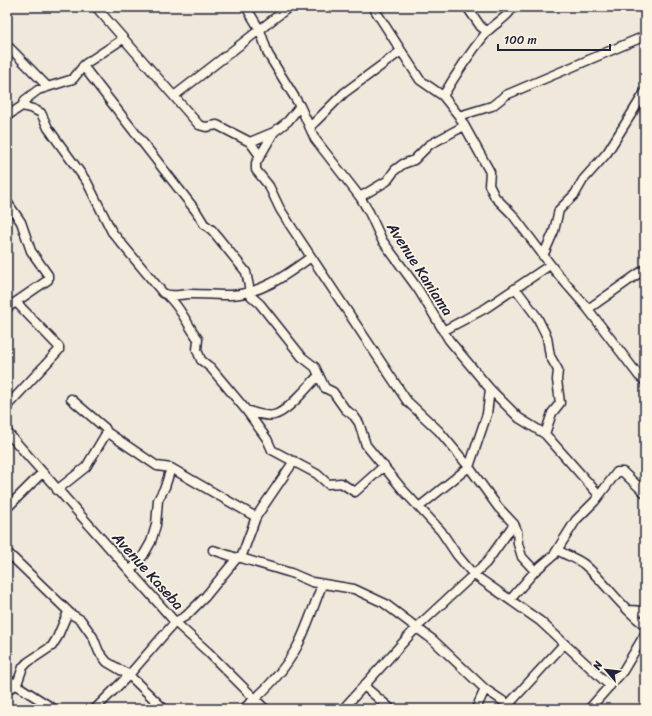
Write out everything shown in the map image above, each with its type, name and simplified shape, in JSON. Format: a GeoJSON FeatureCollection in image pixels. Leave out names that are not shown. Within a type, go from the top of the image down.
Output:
{"type":"FeatureCollection","features":[{"type":"Feature","properties":{"kind":"street"},"geometry":{"type":"LineString","coordinates":[[96,7],[123,40],[199,125],[206,127],[217,125],[250,142],[260,156]]}},
{"type":"Feature","properties":{"kind":"street","name":"Avenue Kaniama"},"geometry":{"type":"LineString","coordinates":[[246,7],[260,30],[268,54],[300,106],[315,139],[360,197],[382,240],[418,289],[449,340],[490,390],[519,418],[545,434],[599,495]]}},
{"type":"Feature","properties":{"kind":"street"},"geometry":{"type":"LineString","coordinates":[[174,96],[289,7]]}},
{"type":"Feature","properties":{"kind":"street"},"geometry":{"type":"LineString","coordinates":[[373,7],[420,80],[443,96],[459,116],[490,172],[490,189],[512,214],[550,265],[588,309],[639,376],[645,381]]}},
{"type":"Feature","properties":{"kind":"street"},"geometry":{"type":"LineString","coordinates":[[467,7],[481,27],[488,31]]}},
{"type":"Feature","properties":{"kind":"street"},"geometry":{"type":"LineString","coordinates":[[443,96],[459,69],[488,31],[503,19],[513,7]]}},
{"type":"Feature","properties":{"kind":"street"},"geometry":{"type":"LineString","coordinates":[[459,116],[492,106],[506,95],[645,36]]}},
{"type":"Feature","properties":{"kind":"street"},"geometry":{"type":"LineString","coordinates":[[7,116],[22,106],[25,100],[47,86],[72,79],[83,66],[123,40]]}},
{"type":"Feature","properties":{"kind":"street"},"geometry":{"type":"LineString","coordinates":[[7,45],[47,86]]}},
{"type":"Feature","properties":{"kind":"street"},"geometry":{"type":"LineString","coordinates":[[310,127],[344,93],[401,51]]}},
{"type":"Feature","properties":{"kind":"street"},"geometry":{"type":"LineString","coordinates":[[83,66],[196,211],[204,224],[212,230],[244,269],[247,277],[249,292],[302,357],[314,367],[325,388],[333,392],[345,409],[354,416],[359,423],[366,445],[441,531],[457,555],[473,574],[540,621],[610,686]]}},
{"type":"Feature","properties":{"kind":"street"},"geometry":{"type":"LineString","coordinates":[[544,256],[554,231],[559,210],[575,194],[583,180],[607,153],[645,92]]}},
{"type":"Feature","properties":{"kind":"street"},"geometry":{"type":"LineString","coordinates":[[22,106],[41,113],[48,128],[87,182],[112,232],[163,293],[178,305],[185,321],[198,338],[197,350],[201,360],[211,368],[246,410],[267,439],[272,450],[317,474],[328,484],[341,483],[355,492],[384,466]]}},
{"type":"Feature","properties":{"kind":"street"},"geometry":{"type":"LineString","coordinates":[[250,142],[274,132],[288,121],[300,106]]}},
{"type":"Feature","properties":{"kind":"street"},"geometry":{"type":"LineString","coordinates":[[360,197],[387,181],[395,170],[403,164],[414,160],[429,145],[464,126]]}},
{"type":"Feature","properties":{"kind":"street"},"geometry":{"type":"LineString","coordinates":[[274,132],[256,163],[256,170],[269,186],[280,209],[407,401],[424,416],[469,467],[498,507],[514,524],[522,557],[535,571]]}},
{"type":"Feature","properties":{"kind":"street"},"geometry":{"type":"LineString","coordinates":[[7,202],[21,222],[36,259],[48,275],[48,280],[44,284],[7,308]]}},
{"type":"Feature","properties":{"kind":"street"},"geometry":{"type":"LineString","coordinates":[[168,296],[189,294],[231,295],[264,288],[284,277],[311,257]]}},
{"type":"Feature","properties":{"kind":"street"},"geometry":{"type":"LineString","coordinates":[[443,331],[486,308],[550,265]]}},
{"type":"Feature","properties":{"kind":"street"},"geometry":{"type":"LineString","coordinates":[[588,309],[645,269]]}},
{"type":"Feature","properties":{"kind":"street"},"geometry":{"type":"LineString","coordinates":[[516,289],[542,327],[549,346],[550,356],[558,370],[557,380],[560,403],[552,413],[545,434]]}},
{"type":"Feature","properties":{"kind":"street"},"geometry":{"type":"LineString","coordinates":[[7,406],[59,350],[59,347],[16,302]]}},
{"type":"Feature","properties":{"kind":"street"},"geometry":{"type":"LineString","coordinates":[[246,410],[264,415],[275,415],[283,410],[319,375]]}},
{"type":"Feature","properties":{"kind":"street"},"geometry":{"type":"LineString","coordinates":[[420,507],[469,467],[487,414],[490,390]]}},
{"type":"Feature","properties":{"kind":"street"},"geometry":{"type":"LineString","coordinates":[[71,399],[105,428],[107,432],[157,466],[171,468],[256,517]]}},
{"type":"Feature","properties":{"kind":"street","name":"Avenue Kaseba"},"geometry":{"type":"LineString","coordinates":[[7,432],[174,622],[191,612],[239,558],[256,517],[294,461]]}},
{"type":"Feature","properties":{"kind":"street"},"geometry":{"type":"LineString","coordinates":[[58,490],[86,467],[107,432]]}},
{"type":"Feature","properties":{"kind":"street"},"geometry":{"type":"LineString","coordinates":[[130,571],[143,556],[151,542],[156,525],[158,500],[165,488],[171,468]]}},
{"type":"Feature","properties":{"kind":"street"},"geometry":{"type":"LineString","coordinates":[[510,600],[535,571],[558,550],[576,520],[620,471],[623,472],[645,493]]}},
{"type":"Feature","properties":{"kind":"street"},"geometry":{"type":"LineString","coordinates":[[7,508],[42,473]]}},
{"type":"Feature","properties":{"kind":"street"},"geometry":{"type":"LineString","coordinates":[[343,709],[417,628],[486,563],[514,524]]}},
{"type":"Feature","properties":{"kind":"street"},"geometry":{"type":"LineString","coordinates":[[213,550],[291,572],[322,585],[341,586],[372,596],[399,613],[485,689],[512,706],[564,644]]}},
{"type":"Feature","properties":{"kind":"street"},"geometry":{"type":"LineString","coordinates":[[558,550],[586,566],[636,618],[645,625]]}},
{"type":"Feature","properties":{"kind":"street"},"geometry":{"type":"LineString","coordinates":[[7,552],[68,612],[81,620],[93,637],[99,652],[107,662],[129,675],[164,709]]}},
{"type":"Feature","properties":{"kind":"street"},"geometry":{"type":"LineString","coordinates":[[243,709],[255,700],[286,665],[297,647],[322,585]]}},
{"type":"Feature","properties":{"kind":"street"},"geometry":{"type":"LineString","coordinates":[[629,610],[645,611]]}},
{"type":"Feature","properties":{"kind":"street"},"geometry":{"type":"LineString","coordinates":[[7,690],[17,684],[23,667],[28,662],[52,646],[68,612]]}},
{"type":"Feature","properties":{"kind":"street"},"geometry":{"type":"LineString","coordinates":[[95,709],[129,675],[174,622],[208,652],[265,709]]}},
{"type":"Feature","properties":{"kind":"street"},"geometry":{"type":"LineString","coordinates":[[591,709],[630,662],[645,634]]}},
{"type":"Feature","properties":{"kind":"street"},"geometry":{"type":"LineString","coordinates":[[7,679],[54,709]]}},
{"type":"Feature","properties":{"kind":"street"},"geometry":{"type":"LineString","coordinates":[[364,686],[391,709]]}},
{"type":"Feature","properties":{"kind":"street"},"geometry":{"type":"LineString","coordinates":[[476,709],[485,689]]}}]}
